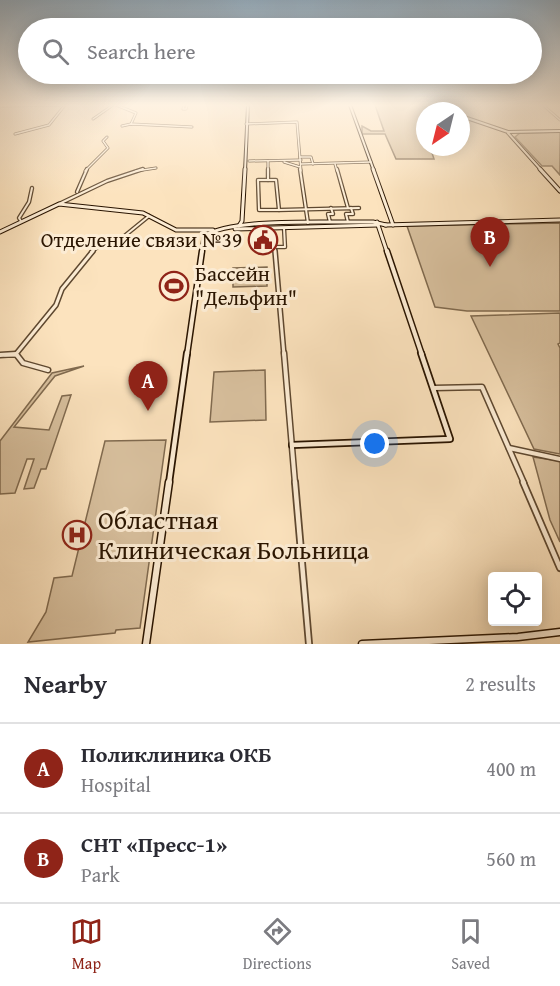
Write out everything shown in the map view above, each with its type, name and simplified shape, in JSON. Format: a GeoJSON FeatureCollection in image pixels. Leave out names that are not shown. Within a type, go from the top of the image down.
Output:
{"type":"FeatureCollection","features":[{"type":"Feature","properties":{"kind":"street"},"geometry":{"type":"LineString","coordinates":[[241,227],[246,135]]}},
{"type":"Feature","properties":{"kind":"street"},"geometry":{"type":"LineString","coordinates":[[298,135],[308,223]]}},
{"type":"Feature","properties":{"kind":"street"},"geometry":{"type":"LineString","coordinates":[[361,135],[393,225]]}},
{"type":"Feature","properties":{"kind":"street"},"geometry":{"type":"LineString","coordinates":[[511,135],[560,191]]}},
{"type":"Feature","properties":{"kind":"street"},"geometry":{"type":"LineString","coordinates":[[76,193],[81,187],[84,172],[108,148],[103,141],[107,137]]}},
{"type":"Feature","properties":{"kind":"street"},"geometry":{"type":"LineString","coordinates":[[282,161],[300,162],[311,157],[313,164]]}},
{"type":"Feature","properties":{"kind":"street"},"geometry":{"type":"LineString","coordinates":[[249,161],[313,164],[371,162]]}},
{"type":"Feature","properties":{"kind":"street"},"geometry":{"type":"LineString","coordinates":[[267,161],[268,180]]}},
{"type":"Feature","properties":{"kind":"street"},"geometry":{"type":"LineString","coordinates":[[334,164],[353,214],[343,214],[341,208]]}},
{"type":"Feature","properties":{"kind":"street"},"geometry":{"type":"LineString","coordinates":[[0,232],[60,204],[76,193],[150,166],[156,168]]}},
{"type":"Feature","properties":{"kind":"street"},"geometry":{"type":"LineString","coordinates":[[279,210],[276,180],[258,180],[259,210],[279,210],[322,208],[350,208],[359,207]]}},
{"type":"Feature","properties":{"kind":"street"},"geometry":{"type":"LineString","coordinates":[[555,185],[560,185]]}},
{"type":"Feature","properties":{"kind":"street"},"geometry":{"type":"LineString","coordinates":[[21,221],[19,218],[29,202],[32,188]]}},
{"type":"Feature","properties":{"kind":"street"},"geometry":{"type":"LineString","coordinates":[[60,204],[142,213],[174,229],[219,230],[241,227],[284,228],[377,224]]}},
{"type":"Feature","properties":{"kind":"street"},"geometry":{"type":"LineString","coordinates":[[322,208],[323,214],[333,214],[331,208]]}},
{"type":"Feature","properties":{"kind":"street"},"geometry":{"type":"LineString","coordinates":[[328,214],[330,222]]}},
{"type":"Feature","properties":{"kind":"street"},"geometry":{"type":"LineString","coordinates":[[346,214],[348,222]]}},
{"type":"Feature","properties":{"kind":"street"},"geometry":{"type":"LineString","coordinates":[[0,355],[16,354],[56,305],[62,289],[94,249],[106,241],[122,238],[149,216]]}},
{"type":"Feature","properties":{"kind":"street"},"geometry":{"type":"LineString","coordinates":[[241,227],[247,224],[330,222],[393,225],[560,220]]}},
{"type":"Feature","properties":{"kind":"street"},"geometry":{"type":"LineString","coordinates":[[242,221],[247,224]]}},
{"type":"Feature","properties":{"kind":"street"},"geometry":{"type":"LineString","coordinates":[[292,446],[450,439],[377,224]]}},
{"type":"Feature","properties":{"kind":"street"},"geometry":{"type":"LineString","coordinates":[[284,228],[285,247],[275,247],[309,644]]}},
{"type":"Feature","properties":{"kind":"street"},"geometry":{"type":"LineString","coordinates":[[146,644],[201,242],[202,233],[198,230]]}},
{"type":"Feature","properties":{"kind":"street"},"geometry":{"type":"LineString","coordinates":[[201,242],[206,234],[219,230]]}},
{"type":"Feature","properties":{"kind":"street"},"geometry":{"type":"LineString","coordinates":[[16,354],[23,363],[48,370]]}},
{"type":"Feature","properties":{"kind":"street"},"geometry":{"type":"LineString","coordinates":[[434,388],[482,387],[560,568]]}},
{"type":"Feature","properties":{"kind":"street"},"geometry":{"type":"LineString","coordinates":[[508,448],[560,459]]}},
{"type":"Feature","properties":{"kind":"street"},"geometry":{"type":"LineString","coordinates":[[362,644],[518,637],[560,632]]}},
{"type":"Feature","properties":{"kind":"shaded area"},"geometry":{"type":"Polygon","coordinates":[[[385,135],[416,135],[416,156],[433,156],[434,159],[396,159],[385,135]]]}},
{"type":"Feature","properties":{"kind":"shaded area"},"geometry":{"type":"Polygon","coordinates":[[[517,135],[560,135],[560,175],[552,166],[542,166],[515,137],[517,135]]]}},
{"type":"Feature","properties":{"kind":"shaded area"},"geometry":{"type":"Polygon","coordinates":[[[560,223],[560,311],[467,311],[435,307],[407,226],[560,223]]]}},
{"type":"Feature","properties":{"kind":"shaded area"},"geometry":{"type":"Polygon","coordinates":[[[267,267],[267,286],[233,287],[233,268],[267,267]]]}},
{"type":"Feature","properties":{"kind":"shaded area"},"geometry":{"type":"Polygon","coordinates":[[[560,313],[560,343],[558,344],[560,348],[560,454],[534,449],[471,316],[560,313]]]}},
{"type":"Feature","properties":{"kind":"shaded area"},"geometry":{"type":"Polygon","coordinates":[[[84,366],[55,376],[14,427],[49,430],[62,396],[71,395],[46,469],[41,469],[34,488],[24,489],[34,459],[27,459],[15,493],[0,494],[0,441],[52,373],[84,366]]]}},
{"type":"Feature","properties":{"kind":"shaded area"},"geometry":{"type":"Polygon","coordinates":[[[265,370],[266,420],[210,422],[214,372],[265,370]]]}},
{"type":"Feature","properties":{"kind":"shaded area"},"geometry":{"type":"Polygon","coordinates":[[[166,440],[140,628],[116,630],[115,633],[28,642],[46,612],[54,578],[72,576],[105,441],[166,440]]]}},
{"type":"Feature","properties":{"kind":"shaded area"},"geometry":{"type":"Polygon","coordinates":[[[533,457],[560,461],[560,542],[550,520],[533,457]]]}},
{"type":"Feature","properties":{"kind":"place","name":"Отделение связи №39"},"geometry":{"type":"Point","coordinates":[263,240]}},
{"type":"Feature","properties":{"kind":"place","name":"СНТ «Пресс-1»"},"geometry":{"type":"Point","coordinates":[490,267]}},
{"type":"Feature","properties":{"kind":"place","name":"Бассейн \"Дельфин\""},"geometry":{"type":"Point","coordinates":[174,286]}},
{"type":"Feature","properties":{"kind":"place","name":"Поликлиника ОКБ"},"geometry":{"type":"Point","coordinates":[148,411]}},
{"type":"Feature","properties":{"kind":"place","name":"Областная Клиническая Больница"},"geometry":{"type":"Point","coordinates":[77,535]}}]}
